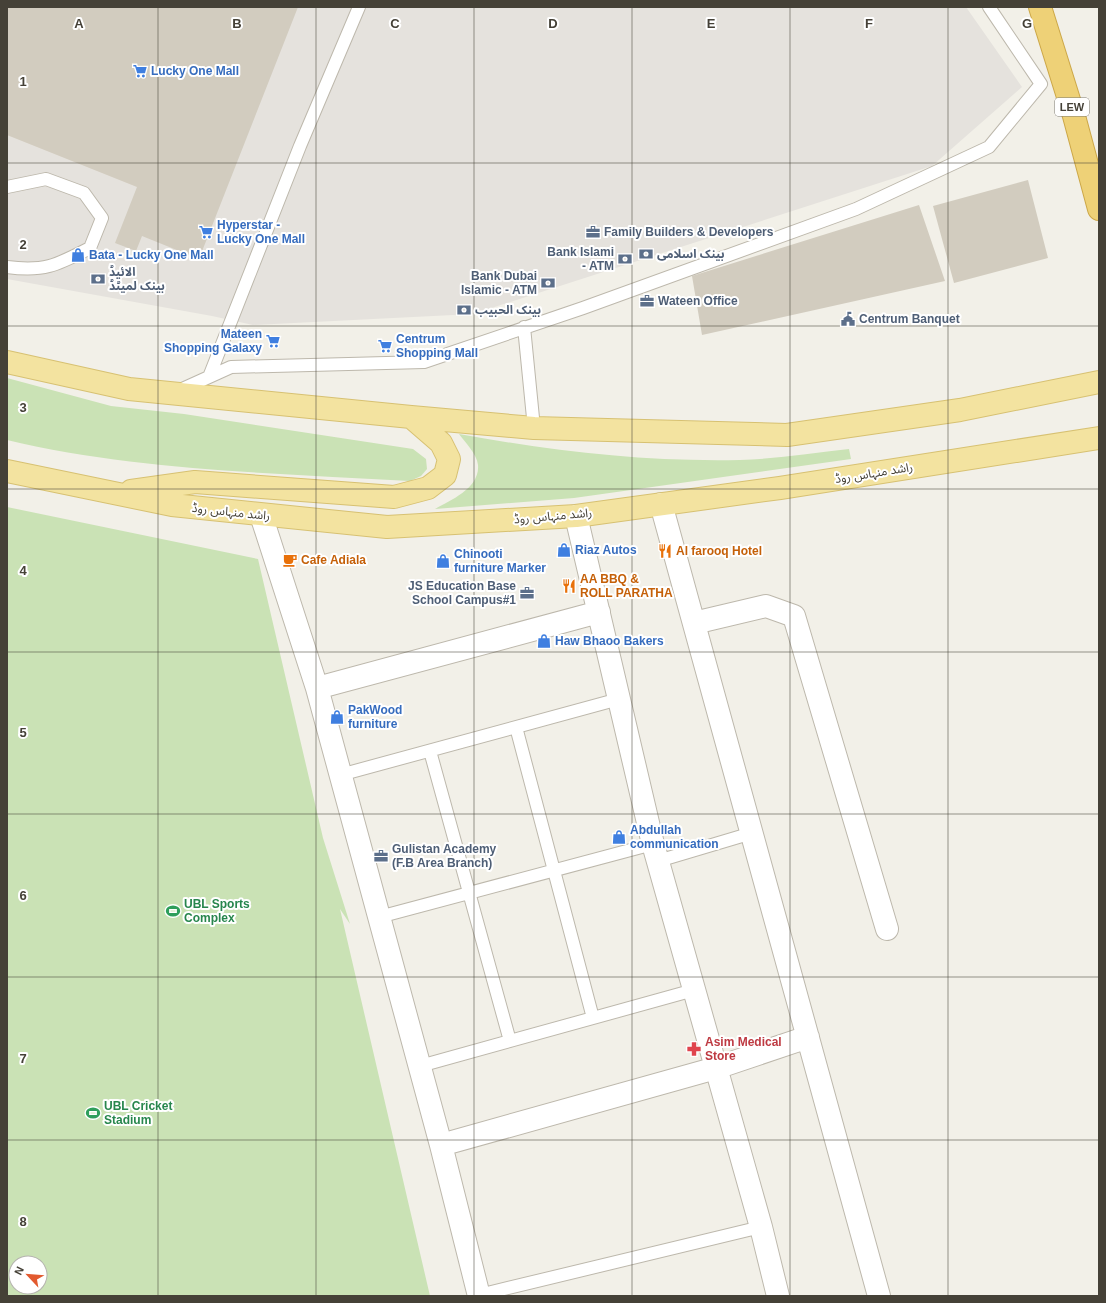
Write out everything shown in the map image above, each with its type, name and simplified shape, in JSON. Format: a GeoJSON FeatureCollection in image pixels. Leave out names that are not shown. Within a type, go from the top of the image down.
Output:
{"type":"FeatureCollection","features":[{"type":"Feature","properties":{"kind":"highway","name":"LEW"},"geometry":{"type":"LineString","coordinates":[[1040,7],[1074,116],[1099,209]]}},
{"type":"Feature","properties":{"kind":"main road"},"geometry":{"type":"LineString","coordinates":[[7,362],[129,389],[411,417],[534,428],[788,435],[960,410],[1099,382]]}},
{"type":"Feature","properties":{"kind":"main road"},"geometry":{"type":"LineString","coordinates":[[114,493],[195,482],[394,497],[428,488],[445,475],[449,459],[441,443],[411,417]]}},
{"type":"Feature","properties":{"kind":"main road","name":"راشد منہاس روڈ"},"geometry":{"type":"LineString","coordinates":[[7,471],[172,505],[387,527],[576,516],[780,488],[1099,438]]}},
{"type":"Feature","properties":{"kind":"street"},"geometry":{"type":"LineString","coordinates":[[661,504],[879,1296]]}},
{"type":"Feature","properties":{"kind":"street"},"geometry":{"type":"LineString","coordinates":[[262,515],[316,688],[420,1066],[479,1295]]}},
{"type":"Feature","properties":{"kind":"street"},"geometry":{"type":"LineString","coordinates":[[576,516],[655,852],[761,1228],[778,1296]]}},
{"type":"Feature","properties":{"kind":"street"},"geometry":{"type":"LineString","coordinates":[[694,623],[766,606],[794,616],[887,928]]}},
{"type":"Feature","properties":{"kind":"street"},"geometry":{"type":"LineString","coordinates":[[316,688],[599,612]]}},
{"type":"Feature","properties":{"kind":"street"},"geometry":{"type":"LineString","coordinates":[[441,1145],[716,1068],[808,1037]]}},
{"type":"Feature","properties":{"kind":"lane"},"geometry":{"type":"LineString","coordinates":[[209,378],[300,146],[358,7]]}},
{"type":"Feature","properties":{"kind":"lane"},"geometry":{"type":"LineString","coordinates":[[172,393],[231,368],[424,362],[583,308],[856,209],[989,148],[1041,84],[989,7]]}},
{"type":"Feature","properties":{"kind":"lane"},"geometry":{"type":"LineString","coordinates":[[7,187],[46,179],[84,193],[102,218],[90,248],[63,262],[56,265],[28,270],[7,267]]}},
{"type":"Feature","properties":{"kind":"lane"},"geometry":{"type":"LineString","coordinates":[[524,327],[534,428]]}},
{"type":"Feature","properties":{"kind":"lane"},"geometry":{"type":"LineString","coordinates":[[340,775],[619,699]]}},
{"type":"Feature","properties":{"kind":"lane"},"geometry":{"type":"LineString","coordinates":[[516,727],[593,1018]]}},
{"type":"Feature","properties":{"kind":"lane"},"geometry":{"type":"LineString","coordinates":[[430,751],[510,1041]]}},
{"type":"Feature","properties":{"kind":"lane"},"geometry":{"type":"LineString","coordinates":[[379,917],[554,871],[752,833]]}},
{"type":"Feature","properties":{"kind":"lane"},"geometry":{"type":"LineString","coordinates":[[420,1066],[694,990]]}},
{"type":"Feature","properties":{"kind":"lane"},"geometry":{"type":"LineString","coordinates":[[479,1295],[761,1228]]}},
{"type":"Feature","properties":{"kind":"shaded area"},"geometry":{"type":"Polygon","coordinates":[[[7,7],[966,7],[1022,87],[932,166],[473,314],[253,325],[212,316],[7,279],[7,7]]]}},
{"type":"Feature","properties":{"kind":"green space"},"geometry":{"type":"Polygon","coordinates":[[[7,378],[111,406],[184,414],[413,449],[426,459],[427,469],[421,476],[410,481],[258,473],[106,458],[7,440],[7,378]]]}},
{"type":"Feature","properties":{"kind":"green space"},"geometry":{"type":"Polygon","coordinates":[[[459,434],[529,446],[633,457],[740,460],[849,449],[851,459],[574,498],[435,509],[456,497],[469,487],[477,473],[477,461],[470,448],[459,434]]]}},
{"type":"Feature","properties":{"kind":"green space","name":"UBL Sports Complex"},"geometry":{"type":"Polygon","coordinates":[[[7,507],[258,559],[323,838],[350,924],[340,909],[430,1296],[7,1296],[7,507]]]}},
{"type":"Feature","properties":{"kind":"building","name":"Lucky One Mall"},"geometry":{"type":"Polygon","coordinates":[[[7,7],[298,7],[199,259],[142,236],[136,251],[115,243],[137,187],[7,135],[7,7]]]}},
{"type":"Feature","properties":{"kind":"building"},"geometry":{"type":"Polygon","coordinates":[[[1028,180],[1048,258],[954,283],[933,206],[1028,180]]]}},
{"type":"Feature","properties":{"kind":"building","name":"Centrum Banquet"},"geometry":{"type":"Polygon","coordinates":[[[919,205],[945,281],[702,335],[692,276],[919,205]]]}},
{"type":"Feature","properties":{"kind":"place","name":"Lucky One Mall"},"geometry":{"type":"Point","coordinates":[140,71]}},
{"type":"Feature","properties":{"kind":"place","name":"Hyperstar - Lucky One Mall"},"geometry":{"type":"Point","coordinates":[206,232]}},
{"type":"Feature","properties":{"kind":"place","name":"Family Builders & Developers"},"geometry":{"type":"Point","coordinates":[593,232]}},
{"type":"Feature","properties":{"kind":"place","name":"بینک اسلامی"},"geometry":{"type":"Point","coordinates":[646,254]}},
{"type":"Feature","properties":{"kind":"place","name":"Bata - Lucky One Mall"},"geometry":{"type":"Point","coordinates":[78,255]}},
{"type":"Feature","properties":{"kind":"place","name":"Bank Islami - ATM"},"geometry":{"type":"Point","coordinates":[625,259]}},
{"type":"Feature","properties":{"kind":"place","name":"الائیڈ بینک لمیٹڈ"},"geometry":{"type":"Point","coordinates":[98,279]}},
{"type":"Feature","properties":{"kind":"place","name":"Bank Dubai Islamic - ATM"},"geometry":{"type":"Point","coordinates":[548,283]}},
{"type":"Feature","properties":{"kind":"place","name":"Wateen Office"},"geometry":{"type":"Point","coordinates":[647,301]}},
{"type":"Feature","properties":{"kind":"place","name":"بينک الحبيب"},"geometry":{"type":"Point","coordinates":[464,310]}},
{"type":"Feature","properties":{"kind":"place","name":"Centrum Banquet"},"geometry":{"type":"Point","coordinates":[848,319]}},
{"type":"Feature","properties":{"kind":"place","name":"Mateen Shopping Galaxy"},"geometry":{"type":"Point","coordinates":[273,341]}},
{"type":"Feature","properties":{"kind":"place","name":"Centrum Shopping Mall"},"geometry":{"type":"Point","coordinates":[385,346]}},
{"type":"Feature","properties":{"kind":"place","name":"Riaz Autos"},"geometry":{"type":"Point","coordinates":[564,550]}},
{"type":"Feature","properties":{"kind":"place","name":"Al farooq Hotel"},"geometry":{"type":"Point","coordinates":[665,551]}},
{"type":"Feature","properties":{"kind":"place","name":"Cafe Adiala"},"geometry":{"type":"Point","coordinates":[290,560]}},
{"type":"Feature","properties":{"kind":"place","name":"Chinooti furniture Marker"},"geometry":{"type":"Point","coordinates":[443,561]}},
{"type":"Feature","properties":{"kind":"place","name":"AA BBQ & ROLL PARATHA"},"geometry":{"type":"Point","coordinates":[569,586]}},
{"type":"Feature","properties":{"kind":"place","name":"JS Education Base School Campus#1"},"geometry":{"type":"Point","coordinates":[527,593]}},
{"type":"Feature","properties":{"kind":"place","name":"Haw Bhaoo Bakers"},"geometry":{"type":"Point","coordinates":[544,641]}},
{"type":"Feature","properties":{"kind":"place","name":"PakWood furniture"},"geometry":{"type":"Point","coordinates":[337,717]}},
{"type":"Feature","properties":{"kind":"place","name":"Abdullah communication"},"geometry":{"type":"Point","coordinates":[619,837]}},
{"type":"Feature","properties":{"kind":"place","name":"Gulistan Academy (F.B Area Branch)"},"geometry":{"type":"Point","coordinates":[381,856]}},
{"type":"Feature","properties":{"kind":"place","name":"UBL Sports Complex"},"geometry":{"type":"Point","coordinates":[173,911]}},
{"type":"Feature","properties":{"kind":"place","name":"Asim Medical Store"},"geometry":{"type":"Point","coordinates":[694,1049]}},
{"type":"Feature","properties":{"kind":"place","name":"UBL Cricket Stadium"},"geometry":{"type":"Point","coordinates":[93,1113]}}]}
